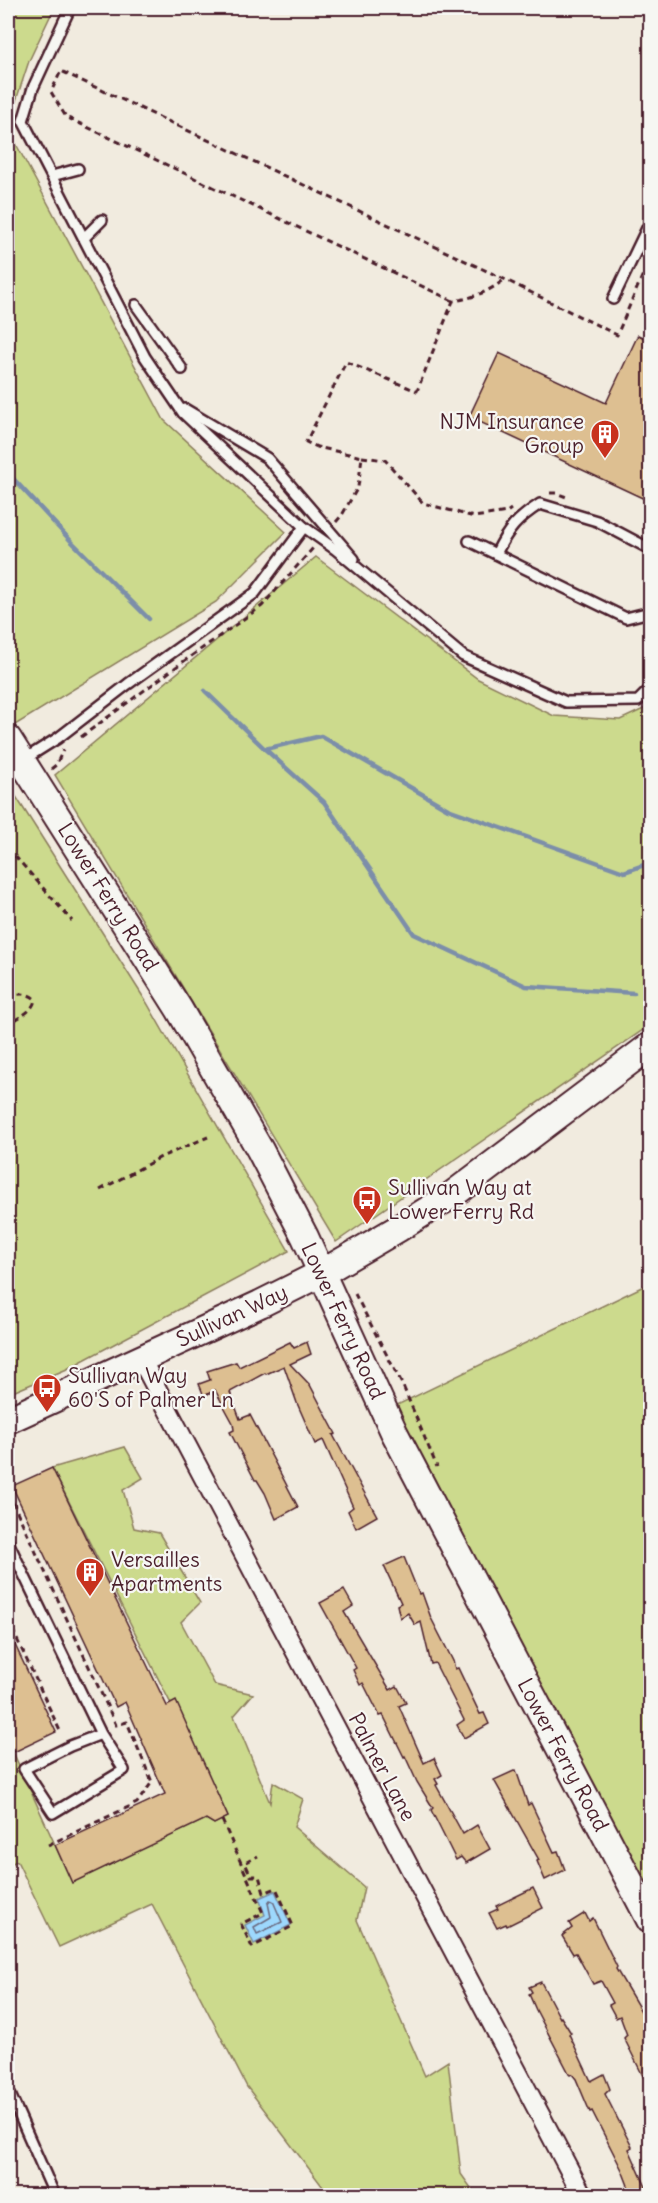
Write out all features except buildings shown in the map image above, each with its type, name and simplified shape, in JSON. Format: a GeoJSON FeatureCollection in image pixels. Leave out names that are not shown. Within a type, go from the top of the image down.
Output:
{"type":"FeatureCollection","features":[{"type":"Feature","properties":{"kind":"main road","name":"Lower Ferry Road"},"geometry":{"type":"LineString","coordinates":[[8,739],[197,1040],[260,1150],[321,1273],[394,1432],[651,1920]]}},
{"type":"Feature","properties":{"kind":"main road","name":"Sullivan Way"},"geometry":{"type":"LineString","coordinates":[[8,1420],[321,1273],[452,1195],[651,1046]]}},
{"type":"Feature","properties":{"kind":"street","name":"Palmer Lane"},"geometry":{"type":"LineString","coordinates":[[141,1359],[584,2196]]}},
{"type":"Feature","properties":{"kind":"lane"},"geometry":{"type":"LineString","coordinates":[[70,8],[33,88],[23,121],[145,357],[183,413],[304,527],[335,549],[463,656],[566,702],[638,701],[651,689]]}},
{"type":"Feature","properties":{"kind":"lane"},"geometry":{"type":"LineString","coordinates":[[52,176],[78,169]]}},
{"type":"Feature","properties":{"kind":"lane"},"geometry":{"type":"LineString","coordinates":[[84,238],[102,220]]}},
{"type":"Feature","properties":{"kind":"lane"},"geometry":{"type":"LineString","coordinates":[[613,299],[651,222]]}},
{"type":"Feature","properties":{"kind":"lane"},"geometry":{"type":"LineString","coordinates":[[136,305],[182,369]]}},
{"type":"Feature","properties":{"kind":"lane"},"geometry":{"type":"LineString","coordinates":[[177,405],[267,458],[368,576]]}},
{"type":"Feature","properties":{"kind":"lane"},"geometry":{"type":"LineString","coordinates":[[496,554],[504,537],[517,519],[540,504],[597,521],[651,549]]}},
{"type":"Feature","properties":{"kind":"lane"},"geometry":{"type":"LineString","coordinates":[[23,760],[58,738],[128,684],[255,593],[304,527]]}},
{"type":"Feature","properties":{"kind":"lane"},"geometry":{"type":"LineString","coordinates":[[469,541],[626,618],[651,612]]}},
{"type":"Feature","properties":{"kind":"lane"},"geometry":{"type":"LineString","coordinates":[[8,1542],[101,1734],[124,1770],[52,1813],[24,1769],[70,1746],[101,1734]]}},
{"type":"Feature","properties":{"kind":"lane"},"geometry":{"type":"LineString","coordinates":[[8,2092],[55,2196]]}},
{"type":"Feature","properties":{"kind":"path"},"geometry":{"type":"LineString","coordinates":[[453,301],[66,117],[51,92],[61,71],[504,279],[617,335],[651,258]]}},
{"type":"Feature","properties":{"kind":"path"},"geometry":{"type":"LineString","coordinates":[[362,457],[385,460],[423,502],[474,517],[507,512],[515,506]]}},
{"type":"Feature","properties":{"kind":"path"},"geometry":{"type":"LineString","coordinates":[[548,494],[556,493],[574,500]]}},
{"type":"Feature","properties":{"kind":"path"},"geometry":{"type":"LineString","coordinates":[[8,848],[72,921]]}},
{"type":"Feature","properties":{"kind":"path"},"geometry":{"type":"LineString","coordinates":[[8,996],[24,994],[31,995],[35,999],[35,1005],[31,1009],[8,1024]]}},
{"type":"Feature","properties":{"kind":"path"},"geometry":{"type":"LineString","coordinates":[[100,1190],[161,1157],[208,1137]]}},
{"type":"Feature","properties":{"kind":"path"},"geometry":{"type":"LineString","coordinates":[[8,1620],[61,1733]]}},
{"type":"Feature","properties":{"kind":"path"},"geometry":{"type":"LineString","coordinates":[[222,1820],[243,1864],[256,1898],[263,1913],[241,1924],[252,1947],[293,1926],[276,1888],[256,1898]]}},
{"type":"Feature","properties":{"kind":"path"},"geometry":{"type":"LineString","coordinates":[[243,1864],[258,1856]]}},
{"type":"Feature","properties":{"kind":"path"},"geometry":{"type":"LineString","coordinates":[[243,1864],[251,1876],[259,1876],[264,1893]]}},
{"type":"Feature","properties":{"kind":"green space"},"geometry":{"type":"Polygon","coordinates":[[[8,8],[54,8],[29,61],[8,125],[8,8]]]}},
{"type":"Feature","properties":{"kind":"green space"},"geometry":{"type":"Polygon","coordinates":[[[8,129],[164,420],[286,532],[216,602],[15,725],[8,714],[8,129]]]}},
{"type":"Feature","properties":{"kind":"green space"},"geometry":{"type":"Polygon","coordinates":[[[316,557],[478,679],[554,716],[620,720],[650,706],[650,1025],[336,1242],[55,775],[316,557]]]}},
{"type":"Feature","properties":{"kind":"green space"},"geometry":{"type":"Polygon","coordinates":[[[8,784],[147,1003],[289,1251],[67,1369],[8,1394],[8,784]]]}},
{"type":"Feature","properties":{"kind":"green space"},"geometry":{"type":"Polygon","coordinates":[[[650,1283],[650,1920],[395,1406],[650,1283]]]}},
{"type":"Feature","properties":{"kind":"green space"},"geometry":{"type":"Polygon","coordinates":[[[125,1447],[143,1478],[123,1490],[134,1528],[159,1533],[200,1603],[181,1622],[215,1685],[253,1694],[234,1716],[270,1803],[273,1782],[303,1799],[294,1827],[364,1887],[357,1920],[425,2076],[448,2061],[461,2174],[476,2195],[329,2195],[247,2087],[152,1904],[59,1947],[17,1861],[8,1865],[8,1741],[72,1882],[206,1819],[214,1824],[228,1817],[52,1468],[125,1447]]]}},
{"type":"Feature","properties":{"kind":"water"},"geometry":{"type":"Polygon","coordinates":[[[275,1891],[291,1925],[254,1944],[245,1925],[265,1915],[259,1898],[275,1891]]]}},
{"type":"Feature","properties":{"kind":"waterway"},"geometry":{"type":"LineString","coordinates":[[8,473],[71,541],[149,619]]}},
{"type":"Feature","properties":{"kind":"waterway"},"geometry":{"type":"LineString","coordinates":[[205,691],[324,802],[414,934],[526,986],[634,993]]}},
{"type":"Feature","properties":{"kind":"waterway"},"geometry":{"type":"LineString","coordinates":[[265,749],[321,736],[448,809],[624,872],[650,863]]}},
{"type":"Feature","properties":{"kind":"place","name":"NJM Insurance Group"},"geometry":{"type":"Point","coordinates":[605,460]}},
{"type":"Feature","properties":{"kind":"place","name":"Sullivan Way at Lower Ferry Rd"},"geometry":{"type":"Point","coordinates":[367,1226]}},
{"type":"Feature","properties":{"kind":"place","name":"Sullivan Way 60'S of Palmer Ln"},"geometry":{"type":"Point","coordinates":[47,1414]}},
{"type":"Feature","properties":{"kind":"place","name":"Versailles Apartments"},"geometry":{"type":"Point","coordinates":[90,1598]}}]}
